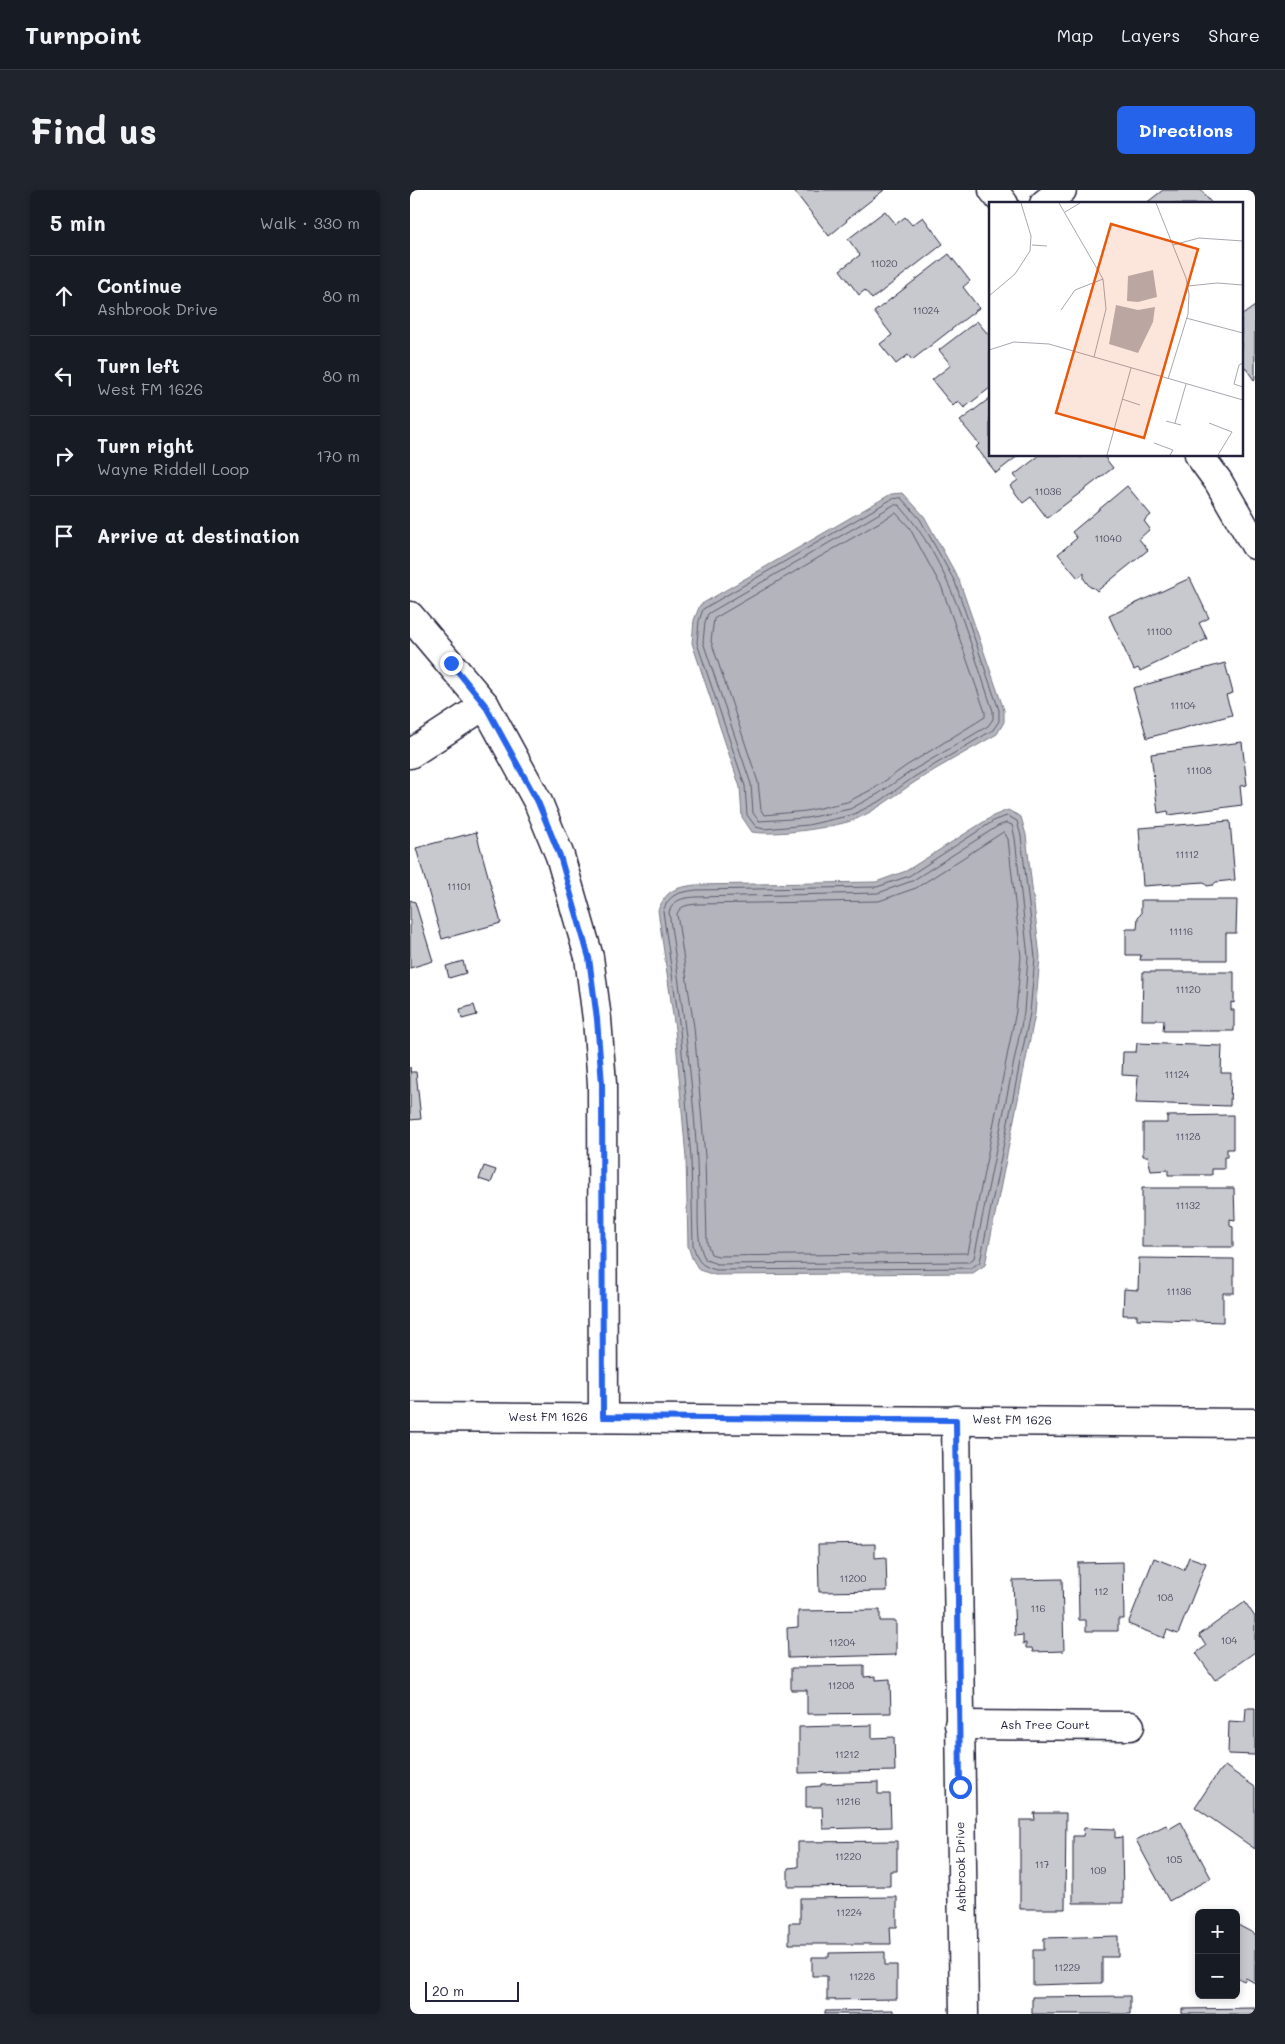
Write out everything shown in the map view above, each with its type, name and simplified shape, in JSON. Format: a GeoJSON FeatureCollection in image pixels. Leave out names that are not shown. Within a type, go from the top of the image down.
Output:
{"type":"FeatureCollection","features":[{"type":"Feature","properties":{"kind":"street"},"geometry":{"type":"LineString","coordinates":[[993,190],[1002,202]]}},
{"type":"Feature","properties":{"kind":"street"},"geometry":{"type":"LineString","coordinates":[[1047,202],[1062,190]]}},
{"type":"Feature","properties":{"kind":"street"},"geometry":{"type":"LineString","coordinates":[[1200,456],[1218,481],[1255,545]]}},
{"type":"Feature","properties":{"kind":"street"},"geometry":{"type":"LineString","coordinates":[[410,616],[485,705],[538,802],[560,856],[589,958],[597,1019],[602,1084],[603,1417]]}},
{"type":"Feature","properties":{"kind":"street"},"geometry":{"type":"LineString","coordinates":[[410,754],[485,705]]}},
{"type":"Feature","properties":{"kind":"street","name":"West FM 1626"},"geometry":{"type":"LineString","coordinates":[[410,1417],[1255,1423]]}},
{"type":"Feature","properties":{"kind":"street","name":"Ashbrook Drive"},"geometry":{"type":"LineString","coordinates":[[956,1420],[964,2014]]}},
{"type":"Feature","properties":{"kind":"street","name":"Ash Tree Court"},"geometry":{"type":"LineString","coordinates":[[959,1725],[1130,1726]]}},
{"type":"Feature","properties":{"kind":"water"},"geometry":{"type":"Polygon","coordinates":[[[903,493],[924,516],[959,580],[1004,710],[1004,722],[997,734],[854,820],[803,830],[775,833],[752,832],[742,817],[740,787],[692,643],[694,620],[700,605],[891,494],[903,493]]]}},
{"type":"Feature","properties":{"kind":"water"},"geometry":{"type":"Polygon","coordinates":[[[1008,810],[1021,817],[1026,835],[1040,957],[1035,1014],[985,1265],[973,1273],[715,1275],[699,1270],[688,1246],[686,1158],[675,1029],[658,910],[665,898],[676,889],[695,885],[876,882],[906,871],[993,816],[1008,810]]]}},
{"type":"Feature","properties":{"kind":"building"},"geometry":{"type":"Polygon","coordinates":[[[798,190],[884,190],[829,236],[795,192],[798,190]]]}},
{"type":"Feature","properties":{"kind":"building"},"geometry":{"type":"Polygon","coordinates":[[[1163,190],[1201,190],[1210,202],[1148,202],[1163,190]]]}},
{"type":"Feature","properties":{"kind":"building"},"geometry":{"type":"Polygon","coordinates":[[[885,211],[896,224],[905,217],[912,225],[923,217],[943,244],[872,299],[865,290],[859,295],[840,270],[860,255],[848,239],[885,211]]]}},
{"type":"Feature","properties":{"kind":"building"},"geometry":{"type":"Polygon","coordinates":[[[949,254],[970,281],[963,287],[979,308],[912,360],[908,355],[896,364],[880,344],[892,335],[874,312],[949,254]]]}},
{"type":"Feature","properties":{"kind":"building"},"geometry":{"type":"Polygon","coordinates":[[[1255,306],[1254,380],[1245,367],[1242,369],[1242,315],[1255,306]]]}},
{"type":"Feature","properties":{"kind":"building"},"geometry":{"type":"Polygon","coordinates":[[[977,321],[987,333],[989,332],[989,389],[964,408],[958,401],[953,406],[932,380],[951,365],[939,350],[977,321]]]}},
{"type":"Feature","properties":{"kind":"building"},"geometry":{"type":"Polygon","coordinates":[[[989,399],[989,456],[1018,456],[996,473],[976,447],[979,444],[960,421],[989,399]]]}},
{"type":"Feature","properties":{"kind":"building"},"geometry":{"type":"Polygon","coordinates":[[[1039,456],[1079,456],[1081,458],[1083,456],[1104,456],[1113,468],[1047,518],[1031,497],[1023,503],[1010,486],[1018,480],[1014,475],[1039,456]]]}},
{"type":"Feature","properties":{"kind":"building"},"geometry":{"type":"Polygon","coordinates":[[[1127,486],[1151,515],[1144,521],[1150,529],[1139,539],[1148,550],[1097,591],[1090,587],[1084,579],[1084,573],[1078,578],[1058,554],[1077,538],[1072,532],[1127,486]]]}},
{"type":"Feature","properties":{"kind":"building"},"geometry":{"type":"Polygon","coordinates":[[[1190,578],[1209,618],[1199,623],[1207,639],[1140,671],[1138,668],[1134,670],[1109,616],[1190,578]]]}},
{"type":"Feature","properties":{"kind":"building"},"geometry":{"type":"Polygon","coordinates":[[[1225,663],[1233,693],[1226,695],[1232,715],[1147,738],[1133,688],[1225,663]]]}},
{"type":"Feature","properties":{"kind":"building"},"geometry":{"type":"Polygon","coordinates":[[[1242,742],[1247,785],[1240,786],[1242,805],[1169,815],[1168,811],[1158,813],[1151,754],[1242,742]]]}},
{"type":"Feature","properties":{"kind":"building"},"geometry":{"type":"Polygon","coordinates":[[[1230,821],[1235,880],[1216,882],[1213,885],[1207,886],[1204,882],[1143,886],[1139,828],[1230,821]]]}},
{"type":"Feature","properties":{"kind":"building"},"geometry":{"type":"Polygon","coordinates":[[[476,832],[501,923],[442,939],[416,848],[476,832]]]}},
{"type":"Feature","properties":{"kind":"building"},"geometry":{"type":"Polygon","coordinates":[[[410,900],[415,902],[433,961],[410,968],[410,900]]]}},
{"type":"Feature","properties":{"kind":"building"},"geometry":{"type":"Polygon","coordinates":[[[1141,900],[1237,900],[1236,933],[1226,933],[1226,960],[1140,960],[1141,955],[1126,955],[1126,929],[1137,929],[1138,917],[1141,914],[1141,900]]]}},
{"type":"Feature","properties":{"kind":"building"},"geometry":{"type":"Polygon","coordinates":[[[463,961],[466,973],[449,978],[446,966],[463,961]]]}},
{"type":"Feature","properties":{"kind":"building"},"geometry":{"type":"Polygon","coordinates":[[[1143,972],[1234,972],[1234,1003],[1231,1002],[1231,1010],[1234,1010],[1234,1031],[1163,1031],[1164,1020],[1142,1020],[1143,972]]]}},
{"type":"Feature","properties":{"kind":"building"},"geometry":{"type":"Polygon","coordinates":[[[474,1005],[477,1015],[462,1019],[460,1009],[474,1005]]]}},
{"type":"Feature","properties":{"kind":"building"},"geometry":{"type":"Polygon","coordinates":[[[1137,1043],[1222,1046],[1221,1073],[1231,1073],[1230,1106],[1136,1103],[1138,1076],[1122,1075],[1123,1052],[1136,1052],[1137,1043]]]}},
{"type":"Feature","properties":{"kind":"building"},"geometry":{"type":"Polygon","coordinates":[[[410,1072],[416,1072],[421,1119],[410,1120],[410,1072]]]}},
{"type":"Feature","properties":{"kind":"building"},"geometry":{"type":"Polygon","coordinates":[[[1233,1115],[1233,1149],[1227,1149],[1227,1157],[1224,1157],[1224,1169],[1212,1169],[1212,1175],[1168,1175],[1168,1170],[1151,1171],[1148,1156],[1143,1156],[1143,1123],[1167,1123],[1167,1116],[1233,1115]]]}},
{"type":"Feature","properties":{"kind":"building"},"geometry":{"type":"Polygon","coordinates":[[[484,1166],[496,1170],[491,1183],[479,1179],[484,1166]]]}},
{"type":"Feature","properties":{"kind":"building"},"geometry":{"type":"Polygon","coordinates":[[[1142,1188],[1234,1188],[1235,1220],[1230,1219],[1230,1226],[1233,1227],[1233,1247],[1142,1247],[1142,1188]]]}},
{"type":"Feature","properties":{"kind":"building"},"geometry":{"type":"Polygon","coordinates":[[[1139,1258],[1234,1259],[1234,1293],[1223,1293],[1223,1322],[1137,1319],[1137,1315],[1123,1315],[1124,1289],[1138,1290],[1139,1258]]]}},
{"type":"Feature","properties":{"kind":"building"},"geometry":{"type":"Polygon","coordinates":[[[875,1544],[875,1558],[886,1557],[887,1591],[819,1592],[818,1545],[875,1544]]]}},
{"type":"Feature","properties":{"kind":"building"},"geometry":{"type":"Polygon","coordinates":[[[1189,1557],[1206,1563],[1178,1634],[1167,1630],[1164,1638],[1128,1624],[1154,1558],[1184,1570],[1189,1557]]]}},
{"type":"Feature","properties":{"kind":"building"},"geometry":{"type":"Polygon","coordinates":[[[1123,1562],[1124,1619],[1118,1619],[1118,1631],[1086,1631],[1086,1620],[1079,1620],[1078,1563],[1123,1562]]]}},
{"type":"Feature","properties":{"kind":"building"},"geometry":{"type":"Polygon","coordinates":[[[1062,1579],[1064,1651],[1033,1652],[1032,1648],[1026,1648],[1026,1643],[1023,1644],[1023,1635],[1015,1636],[1013,1580],[1062,1579]]]}},
{"type":"Feature","properties":{"kind":"building"},"geometry":{"type":"Polygon","coordinates":[[[1245,1602],[1255,1617],[1255,1652],[1215,1680],[1196,1653],[1206,1646],[1199,1635],[1245,1602]]]}},
{"type":"Feature","properties":{"kind":"building"},"geometry":{"type":"Polygon","coordinates":[[[880,1610],[880,1621],[896,1621],[896,1655],[788,1658],[787,1628],[798,1627],[798,1611],[880,1610]]]}},
{"type":"Feature","properties":{"kind":"building"},"geometry":{"type":"Polygon","coordinates":[[[864,1665],[864,1677],[876,1676],[876,1680],[890,1679],[891,1713],[807,1714],[807,1690],[791,1690],[791,1668],[864,1665]]]}},
{"type":"Feature","properties":{"kind":"building"},"geometry":{"type":"Polygon","coordinates":[[[1246,1708],[1255,1708],[1255,1755],[1228,1754],[1229,1721],[1245,1722],[1246,1708]]]}},
{"type":"Feature","properties":{"kind":"building"},"geometry":{"type":"Polygon","coordinates":[[[872,1725],[872,1738],[894,1737],[895,1771],[799,1773],[799,1727],[872,1725]]]}},
{"type":"Feature","properties":{"kind":"building"},"geometry":{"type":"Polygon","coordinates":[[[1225,1766],[1255,1787],[1255,1849],[1195,1807],[1220,1770],[1225,1766]]]}},
{"type":"Feature","properties":{"kind":"building"},"geometry":{"type":"Polygon","coordinates":[[[878,1782],[878,1794],[890,1794],[891,1827],[823,1829],[822,1807],[806,1807],[806,1787],[821,1786],[821,1784],[878,1782]]]}},
{"type":"Feature","properties":{"kind":"building"},"geometry":{"type":"Polygon","coordinates":[[[1034,1813],[1066,1813],[1065,1909],[1020,1909],[1020,1820],[1035,1820],[1034,1813]]]}},
{"type":"Feature","properties":{"kind":"building"},"geometry":{"type":"Polygon","coordinates":[[[1181,1822],[1211,1878],[1169,1901],[1136,1840],[1166,1825],[1169,1829],[1181,1822]]]}},
{"type":"Feature","properties":{"kind":"building"},"geometry":{"type":"Polygon","coordinates":[[[1084,1828],[1115,1829],[1115,1838],[1122,1837],[1123,1903],[1073,1903],[1073,1836],[1083,1836],[1084,1828]]]}},
{"type":"Feature","properties":{"kind":"building"},"geometry":{"type":"Polygon","coordinates":[[[897,1841],[897,1871],[890,1871],[890,1886],[788,1887],[788,1868],[798,1867],[798,1842],[897,1841]]]}},
{"type":"Feature","properties":{"kind":"building"},"geometry":{"type":"Polygon","coordinates":[[[897,1897],[897,1927],[890,1927],[891,1944],[789,1944],[789,1923],[800,1923],[800,1898],[897,1897]]]}},
{"type":"Feature","properties":{"kind":"building"},"geometry":{"type":"Polygon","coordinates":[[[1240,1926],[1255,1934],[1255,1983],[1246,1978],[1244,1981],[1240,1979],[1240,1926]]]}},
{"type":"Feature","properties":{"kind":"building"},"geometry":{"type":"Polygon","coordinates":[[[1118,1936],[1118,1957],[1102,1957],[1102,1983],[1033,1985],[1033,1950],[1044,1950],[1044,1938],[1118,1936]]]}},
{"type":"Feature","properties":{"kind":"building"},"geometry":{"type":"Polygon","coordinates":[[[885,1952],[885,1965],[897,1965],[897,1999],[827,2000],[827,1976],[812,1976],[812,1957],[829,1957],[829,1953],[885,1952]]]}},
{"type":"Feature","properties":{"kind":"building"},"geometry":{"type":"Polygon","coordinates":[[[1130,1996],[1130,2014],[1032,2014],[1032,1997],[1130,1996]]]}},
{"type":"Feature","properties":{"kind":"building"},"geometry":{"type":"Polygon","coordinates":[[[1254,2008],[1255,2014],[1182,2014],[1182,2009],[1254,2008]]]}},
{"type":"Feature","properties":{"kind":"building"},"geometry":{"type":"Polygon","coordinates":[[[893,2010],[893,2014],[825,2014],[825,2011],[893,2010]]]}},
{"type":"Feature","properties":{"kind":"route"},"geometry":{"type":"LineString","coordinates":[[451,663],[485,705],[538,802],[560,856],[575,903],[589,958],[597,1019],[602,1084],[603,1417],[956,1420],[960,1787]]}}]}
